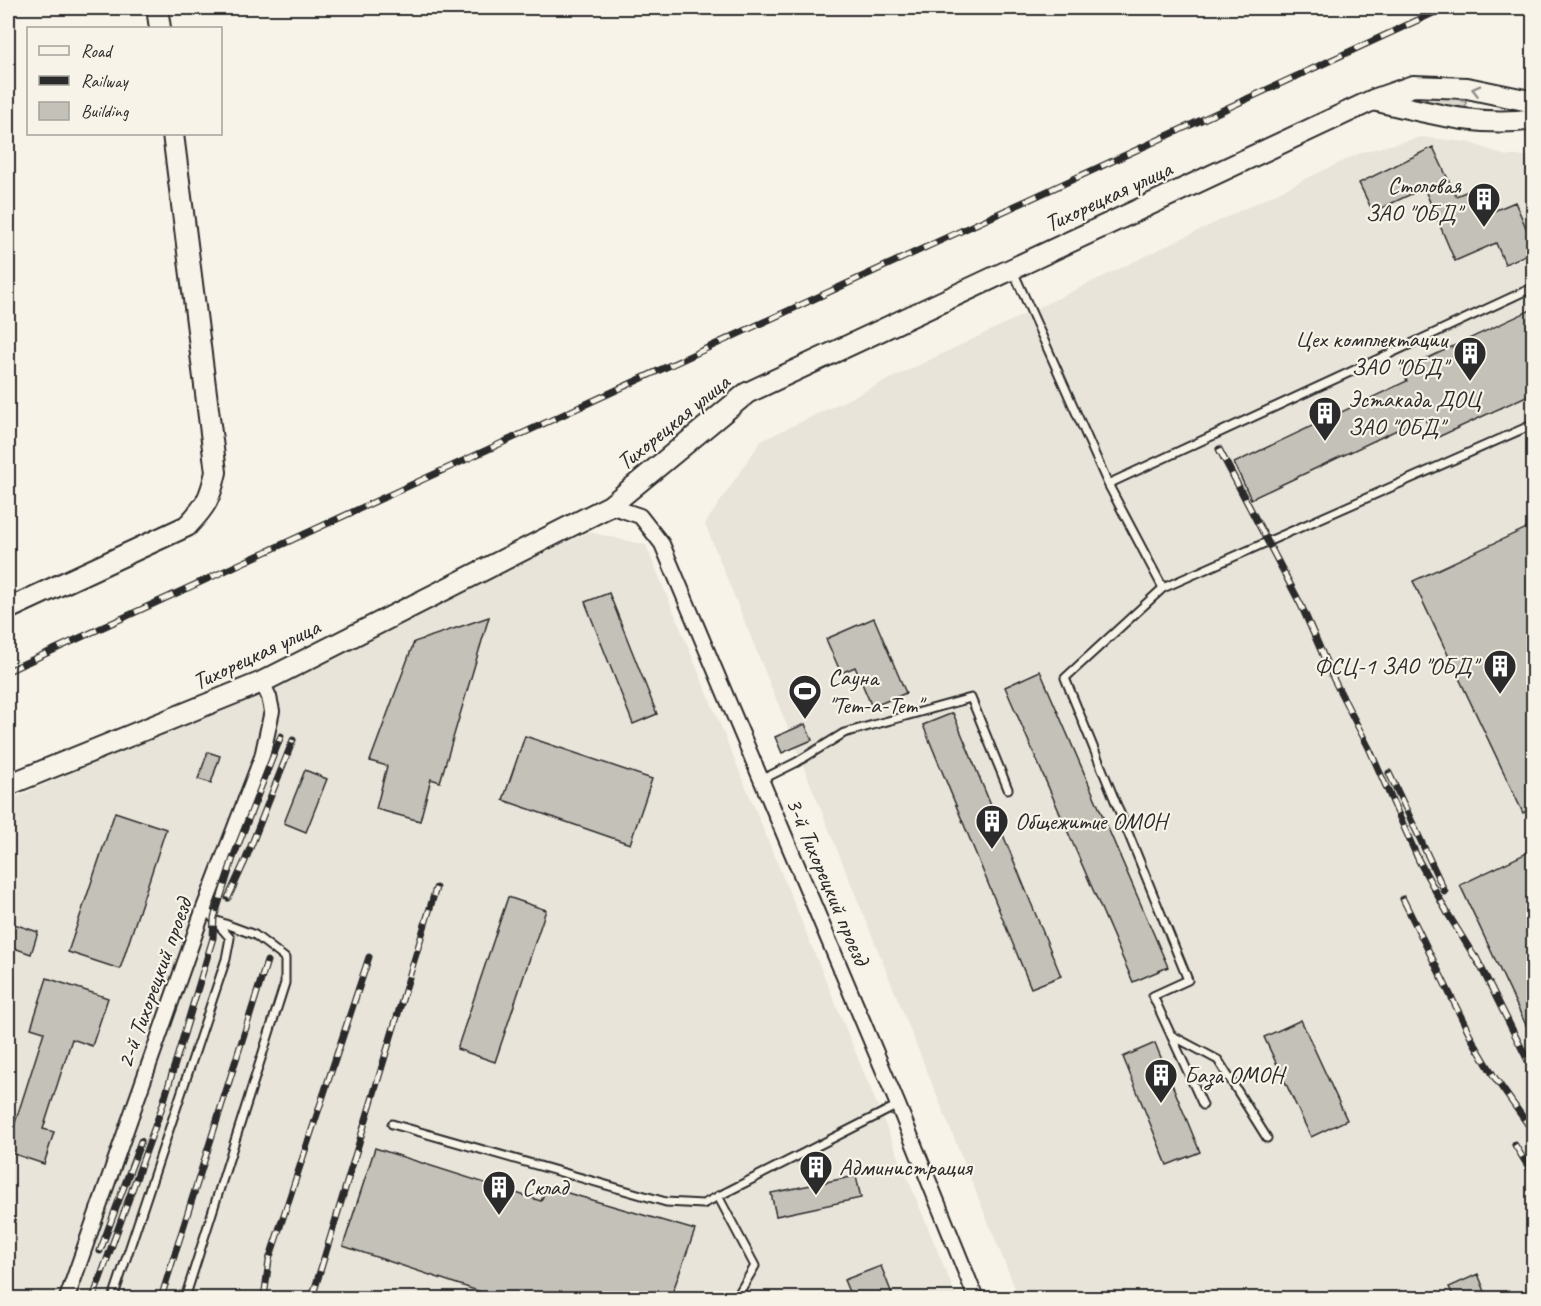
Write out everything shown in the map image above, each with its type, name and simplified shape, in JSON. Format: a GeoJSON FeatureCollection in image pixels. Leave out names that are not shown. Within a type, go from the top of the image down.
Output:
{"type":"FeatureCollection","features":[{"type":"Feature","properties":{"kind":"street"},"geometry":{"type":"LineString","coordinates":[[157,8],[160,27]]}},
{"type":"Feature","properties":{"kind":"street","name":"Тихорецкая улица"},"geometry":{"type":"LineString","coordinates":[[8,785],[262,682],[610,506],[747,393],[1373,100],[1413,86],[1467,88],[1533,102]]}},
{"type":"Feature","properties":{"kind":"street"},"geometry":{"type":"LineString","coordinates":[[1373,100],[1460,119],[1509,123],[1533,118]]}},
{"type":"Feature","properties":{"kind":"street"},"geometry":{"type":"LineString","coordinates":[[8,609],[187,526],[204,508],[212,488],[216,472],[174,135]]}},
{"type":"Feature","properties":{"kind":"street","name":"3-й Тихорецкий проезд"},"geometry":{"type":"LineString","coordinates":[[610,506],[640,516],[662,544],[898,1106],[976,1299]]}},
{"type":"Feature","properties":{"kind":"street","name":"2-й Тихорецкий проезд"},"geometry":{"type":"LineString","coordinates":[[67,1299],[204,908],[262,757],[272,711],[262,682]]}},
{"type":"Feature","properties":{"kind":"lane"},"geometry":{"type":"LineString","coordinates":[[1012,269],[1108,484],[1163,588]]}},
{"type":"Feature","properties":{"kind":"lane"},"geometry":{"type":"LineString","coordinates":[[1108,484],[1533,287]]}},
{"type":"Feature","properties":{"kind":"lane"},"geometry":{"type":"LineString","coordinates":[[1203,1105],[1153,996],[1188,980],[1065,678],[1163,588],[1533,424]]}},
{"type":"Feature","properties":{"kind":"lane"},"geometry":{"type":"LineString","coordinates":[[761,780],[797,762],[844,733],[972,698],[1008,789]]}},
{"type":"Feature","properties":{"kind":"lane"},"geometry":{"type":"LineString","coordinates":[[113,1299],[226,959],[230,938],[204,908]]}},
{"type":"Feature","properties":{"kind":"lane"},"geometry":{"type":"LineString","coordinates":[[185,1299],[285,983],[285,958],[255,935],[217,921]]}},
{"type":"Feature","properties":{"kind":"lane"},"geometry":{"type":"LineString","coordinates":[[1171,1035],[1218,1060],[1267,1138]]}},
{"type":"Feature","properties":{"kind":"lane"},"geometry":{"type":"LineString","coordinates":[[392,1124],[666,1202],[703,1204],[898,1106]]}},
{"type":"Feature","properties":{"kind":"lane"},"geometry":{"type":"LineString","coordinates":[[718,1196],[755,1266],[736,1299]]}},
{"type":"Feature","properties":{"kind":"shaded area"},"geometry":{"type":"Polygon","coordinates":[[[1436,96],[1450,96],[1466,102],[1465,110],[1424,105],[1423,100],[1436,96]]]}},
{"type":"Feature","properties":{"kind":"shaded area"},"geometry":{"type":"Polygon","coordinates":[[[1421,137],[1468,142],[1506,156],[1533,156],[1533,1298],[1019,1298],[705,524],[761,441],[1362,152],[1421,137]]]}},
{"type":"Feature","properties":{"kind":"shaded area"},"geometry":{"type":"Polygon","coordinates":[[[589,532],[646,545],[957,1298],[8,1298],[8,801],[589,532]]]}},
{"type":"Feature","properties":{"kind":"building"},"geometry":{"type":"Polygon","coordinates":[[[1433,147],[1456,196],[1478,187],[1489,213],[1515,202],[1533,244],[1533,252],[1505,264],[1496,243],[1455,261],[1424,188],[1373,212],[1359,183],[1433,147]]]}},
{"type":"Feature","properties":{"kind":"building"},"geometry":{"type":"Polygon","coordinates":[[[1533,309],[1533,393],[1434,439],[1424,417],[1251,499],[1234,463],[1407,381],[1402,370],[1533,309]]]}},
{"type":"Feature","properties":{"kind":"building","name":"ФСЦ-1 ЗАО \"ОБД\""},"geometry":{"type":"Polygon","coordinates":[[[1533,525],[1533,808],[1523,813],[1413,581],[1533,525]]]}},
{"type":"Feature","properties":{"kind":"building"},"geometry":{"type":"Polygon","coordinates":[[[609,593],[657,714],[633,724],[585,602],[609,593]]]}},
{"type":"Feature","properties":{"kind":"building"},"geometry":{"type":"Polygon","coordinates":[[[489,617],[440,782],[431,779],[420,821],[376,809],[387,766],[370,761],[414,642],[489,617]]]}},
{"type":"Feature","properties":{"kind":"building"},"geometry":{"type":"Polygon","coordinates":[[[874,618],[906,693],[872,707],[855,667],[841,673],[826,639],[874,618]]]}},
{"type":"Feature","properties":{"kind":"building"},"geometry":{"type":"Polygon","coordinates":[[[1040,671],[1168,967],[1133,982],[1005,687],[1040,671]]]}},
{"type":"Feature","properties":{"kind":"building","name":"Общежитие ОМОН"},"geometry":{"type":"Polygon","coordinates":[[[953,713],[1061,976],[1031,988],[923,725],[953,713]]]}},
{"type":"Feature","properties":{"kind":"building"},"geometry":{"type":"Polygon","coordinates":[[[805,724],[812,740],[782,753],[775,737],[805,724]]]}},
{"type":"Feature","properties":{"kind":"building"},"geometry":{"type":"Polygon","coordinates":[[[525,736],[652,779],[630,844],[503,800],[525,736]]]}},
{"type":"Feature","properties":{"kind":"building"},"geometry":{"type":"Polygon","coordinates":[[[208,752],[220,756],[211,783],[198,779],[208,752]]]}},
{"type":"Feature","properties":{"kind":"building"},"geometry":{"type":"Polygon","coordinates":[[[305,770],[327,779],[306,832],[284,823],[305,770]]]}},
{"type":"Feature","properties":{"kind":"building"},"geometry":{"type":"Polygon","coordinates":[[[115,812],[166,829],[120,969],[68,952],[115,812]]]}},
{"type":"Feature","properties":{"kind":"building"},"geometry":{"type":"Polygon","coordinates":[[[1533,850],[1533,1040],[1460,885],[1533,850]]]}},
{"type":"Feature","properties":{"kind":"building"},"geometry":{"type":"Polygon","coordinates":[[[508,897],[546,910],[495,1062],[457,1049],[508,897]]]}},
{"type":"Feature","properties":{"kind":"building"},"geometry":{"type":"Polygon","coordinates":[[[8,922],[38,932],[31,954],[8,946],[8,922]]]}},
{"type":"Feature","properties":{"kind":"building"},"geometry":{"type":"Polygon","coordinates":[[[47,978],[108,998],[92,1046],[72,1039],[43,1129],[54,1132],[44,1164],[8,1152],[8,1145],[44,1032],[31,1028],[47,978]]]}},
{"type":"Feature","properties":{"kind":"building"},"geometry":{"type":"Polygon","coordinates":[[[1301,1020],[1347,1120],[1311,1137],[1264,1037],[1301,1020]]]}},
{"type":"Feature","properties":{"kind":"building","name":"База ОМОН"},"geometry":{"type":"Polygon","coordinates":[[[1155,1043],[1200,1152],[1167,1165],[1123,1057],[1155,1043]]]}},
{"type":"Feature","properties":{"kind":"building","name":"Склад"},"geometry":{"type":"Polygon","coordinates":[[[375,1148],[541,1201],[547,1187],[695,1230],[670,1299],[502,1299],[343,1246],[375,1148]]]}},
{"type":"Feature","properties":{"kind":"building","name":"Администрация"},"geometry":{"type":"Polygon","coordinates":[[[856,1176],[861,1198],[776,1216],[771,1193],[856,1176]]]}},
{"type":"Feature","properties":{"kind":"building"},"geometry":{"type":"Polygon","coordinates":[[[881,1266],[894,1299],[852,1299],[844,1280],[881,1266]]]}},
{"type":"Feature","properties":{"kind":"building"},"geometry":{"type":"Polygon","coordinates":[[[1478,1274],[1488,1299],[1455,1299],[1449,1287],[1478,1274]]]}},
{"type":"Feature","properties":{"kind":"railway"},"geometry":{"type":"LineString","coordinates":[[8,671],[1444,8]]}},
{"type":"Feature","properties":{"kind":"railway"},"geometry":{"type":"LineString","coordinates":[[1219,449],[1301,605],[1334,680],[1369,748],[1419,861],[1479,964]]}},
{"type":"Feature","properties":{"kind":"railway"},"geometry":{"type":"LineString","coordinates":[[93,1298],[162,1107],[213,938],[214,918],[233,858],[281,736]]}},
{"type":"Feature","properties":{"kind":"railway"},"geometry":{"type":"LineString","coordinates":[[228,898],[293,740]]}},
{"type":"Feature","properties":{"kind":"railway"},"geometry":{"type":"LineString","coordinates":[[1389,773],[1445,892]]}},
{"type":"Feature","properties":{"kind":"railway"},"geometry":{"type":"LineString","coordinates":[[312,1298],[436,888]]}},
{"type":"Feature","properties":{"kind":"railway"},"geometry":{"type":"LineString","coordinates":[[1403,899],[1473,1041],[1495,1078],[1534,1133]]}},
{"type":"Feature","properties":{"kind":"railway"},"geometry":{"type":"LineString","coordinates":[[264,1298],[269,1260],[369,957]]}},
{"type":"Feature","properties":{"kind":"railway"},"geometry":{"type":"LineString","coordinates":[[1476,957],[1534,1073]]}},
{"type":"Feature","properties":{"kind":"railway"},"geometry":{"type":"LineString","coordinates":[[161,1298],[267,961]]}},
{"type":"Feature","properties":{"kind":"railway"},"geometry":{"type":"LineString","coordinates":[[100,1251],[141,1141]]}},
{"type":"Feature","properties":{"kind":"railway"},"geometry":{"type":"LineString","coordinates":[[1515,1145],[1534,1176]]}},
{"type":"Feature","properties":{"kind":"place","name":"Столовая ЗАО \"ОБД\""},"geometry":{"type":"Point","coordinates":[1484,228]}},
{"type":"Feature","properties":{"kind":"place","name":"Цех комплектации ЗАО \"ОБД\""},"geometry":{"type":"Point","coordinates":[1470,382]}},
{"type":"Feature","properties":{"kind":"place","name":"Эстакада ДОЦ ЗАО \"ОБД\""},"geometry":{"type":"Point","coordinates":[1325,442]}},
{"type":"Feature","properties":{"kind":"place","name":"ФСЦ-1 ЗАО \"ОБД\""},"geometry":{"type":"Point","coordinates":[1500,695]}},
{"type":"Feature","properties":{"kind":"place","name":"Сауна \"Тет-а-Тет\""},"geometry":{"type":"Point","coordinates":[805,720]}},
{"type":"Feature","properties":{"kind":"place","name":"Общежитие ОМОН"},"geometry":{"type":"Point","coordinates":[992,850]}},
{"type":"Feature","properties":{"kind":"place","name":"База ОМОН"},"geometry":{"type":"Point","coordinates":[1161,1104]}},
{"type":"Feature","properties":{"kind":"place","name":"Администрация"},"geometry":{"type":"Point","coordinates":[816,1196]}},
{"type":"Feature","properties":{"kind":"place","name":"Склад"},"geometry":{"type":"Point","coordinates":[499,1216]}}]}
